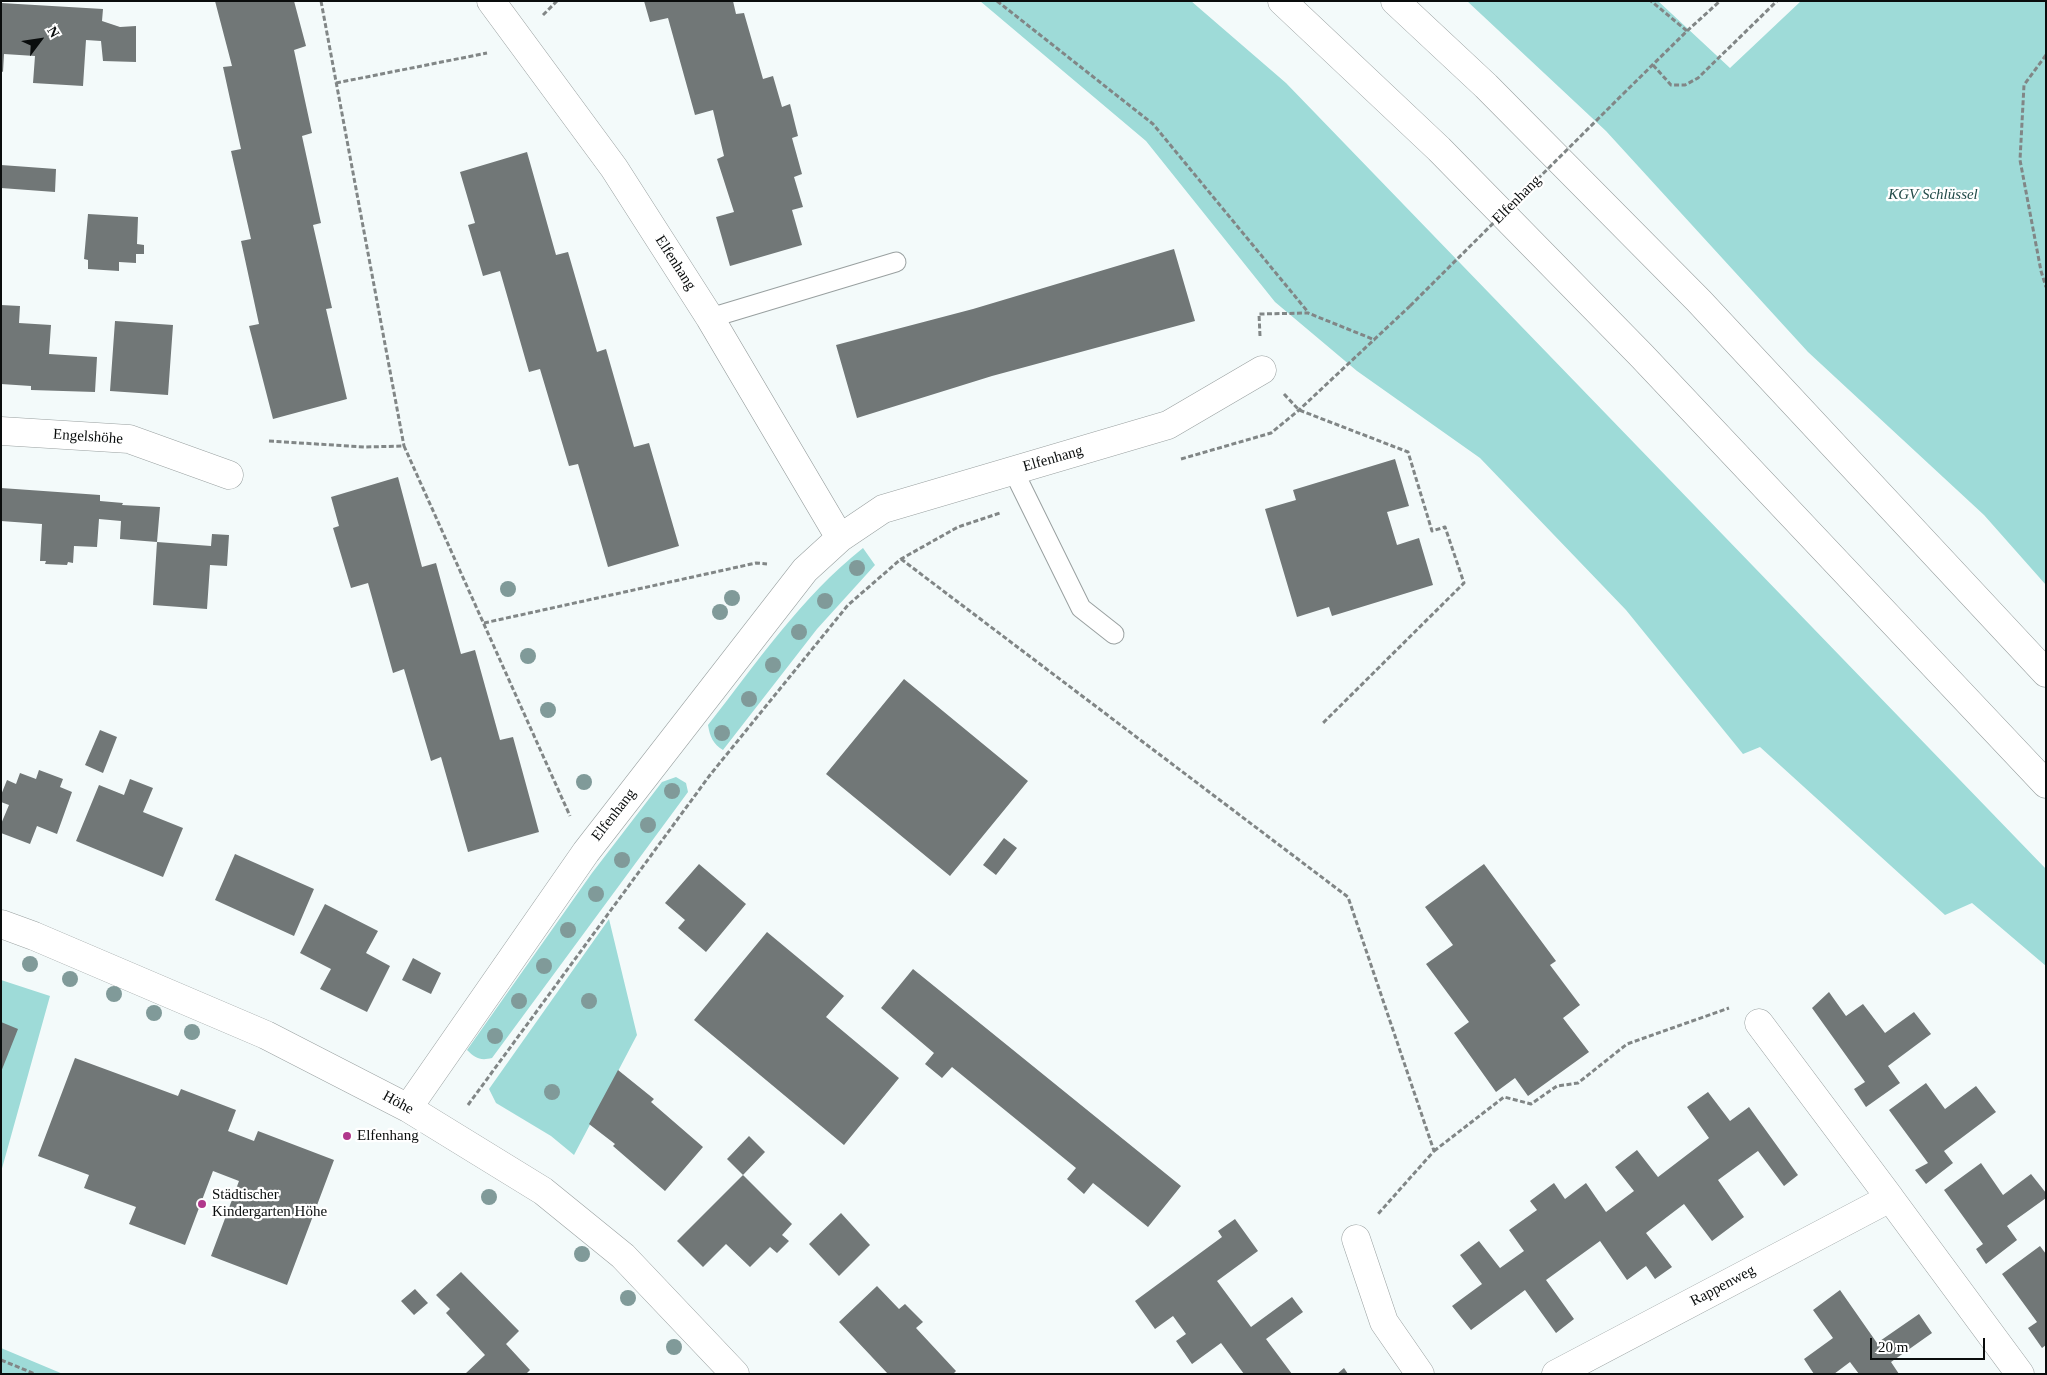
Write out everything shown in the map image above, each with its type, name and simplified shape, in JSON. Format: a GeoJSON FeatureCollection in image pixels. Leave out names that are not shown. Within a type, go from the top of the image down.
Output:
{"type":"FeatureCollection","features":[{"type":"Feature","properties":{"kind":"main road","name":"Elfenhang"},"geometry":{"type":"LineString","coordinates":[[491,1],[614,168],[710,318],[840,538]]}},
{"type":"Feature","properties":{"kind":"main road"},"geometry":{"type":"LineString","coordinates":[[1282,1],[1439,149],[1641,355],[2046,784]]}},
{"type":"Feature","properties":{"kind":"main road"},"geometry":{"type":"LineString","coordinates":[[1395,1],[1486,86],[1699,301],[2046,673]]}},
{"type":"Feature","properties":{"kind":"main road","name":"Elfenhang"},"geometry":{"type":"LineString","coordinates":[[408,1108],[586,852],[805,570],[840,538],[883,509],[1168,425],[1262,370]]}},
{"type":"Feature","properties":{"kind":"main road","name":"Engelshöhe"},"geometry":{"type":"LineString","coordinates":[[1,431],[129,440],[229,475]]}},
{"type":"Feature","properties":{"kind":"main road","name":"Höhe"},"geometry":{"type":"LineString","coordinates":[[1,924],[34,936],[266,1035],[408,1108],[448,1132],[543,1191],[623,1256],[734,1374]]}},
{"type":"Feature","properties":{"kind":"main road"},"geometry":{"type":"LineString","coordinates":[[1759,1023],[2020,1374]]}},
{"type":"Feature","properties":{"kind":"main road","name":"Rappenweg"},"geometry":{"type":"LineString","coordinates":[[1556,1374],[1890,1198]]}},
{"type":"Feature","properties":{"kind":"main road"},"geometry":{"type":"LineString","coordinates":[[1356,1239],[1384,1322],[1420,1374]]}},
{"type":"Feature","properties":{"kind":"lane"},"geometry":{"type":"LineString","coordinates":[[710,318],[896,262]]}},
{"type":"Feature","properties":{"kind":"lane"},"geometry":{"type":"LineString","coordinates":[[1013,470],[1081,608],[1114,634]]}},
{"type":"Feature","properties":{"kind":"path"},"geometry":{"type":"LineString","coordinates":[[321,1],[404,446],[586,852]]}},
{"type":"Feature","properties":{"kind":"path"},"geometry":{"type":"LineString","coordinates":[[997,1],[1153,124],[1308,313]]}},
{"type":"Feature","properties":{"kind":"path"},"geometry":{"type":"LineString","coordinates":[[1651,1],[1687,31]]}},
{"type":"Feature","properties":{"kind":"path","name":"Elfenhang"},"geometry":{"type":"LineString","coordinates":[[1179,460],[1271,433],[1299,410],[1410,306],[1652,65],[1720,1]]}},
{"type":"Feature","properties":{"kind":"path"},"geometry":{"type":"LineString","coordinates":[[1652,65],[1671,85],[1685,85],[1698,78],[1777,1]]}},
{"type":"Feature","properties":{"kind":"path"},"geometry":{"type":"LineString","coordinates":[[336,82],[524,46]]}},
{"type":"Feature","properties":{"kind":"path"},"geometry":{"type":"LineString","coordinates":[[2046,55],[2024,85],[2020,160],[2040,271],[2046,287]]}},
{"type":"Feature","properties":{"kind":"path"},"geometry":{"type":"LineString","coordinates":[[1262,370],[1259,314],[1308,313],[1375,340]]}},
{"type":"Feature","properties":{"kind":"path"},"geometry":{"type":"LineString","coordinates":[[1299,410],[1408,452],[1432,531],[1445,527],[1464,583],[1322,724]]}},
{"type":"Feature","properties":{"kind":"path"},"geometry":{"type":"LineString","coordinates":[[269,441],[364,447],[404,446]]}},
{"type":"Feature","properties":{"kind":"path"},"geometry":{"type":"LineString","coordinates":[[448,1132],[710,775],[848,605],[902,559],[958,527],[1029,503]]}},
{"type":"Feature","properties":{"kind":"path"},"geometry":{"type":"LineString","coordinates":[[902,559],[1348,897],[1434,1151]]}},
{"type":"Feature","properties":{"kind":"path"},"geometry":{"type":"LineString","coordinates":[[484,623],[756,563],[805,570]]}},
{"type":"Feature","properties":{"kind":"path"},"geometry":{"type":"LineString","coordinates":[[1356,1239],[1434,1151],[1504,1097],[1531,1104],[1557,1086],[1578,1083],[1627,1044],[1742,1003],[1759,1023]]}},
{"type":"Feature","properties":{"kind":"path"},"geometry":{"type":"LineString","coordinates":[[1,1360],[35,1374]]}},
{"type":"Feature","properties":{"kind":"green space"},"geometry":{"type":"Polygon","coordinates":[[[980,1],[1191,1],[1286,83],[2046,869],[2046,966],[1972,903],[1945,915],[1760,747],[1743,754],[1626,610],[1480,458],[1357,371],[1275,302],[1146,141],[980,1]]]}},
{"type":"Feature","properties":{"kind":"green space","name":"KGV Schlüssel"},"geometry":{"type":"Polygon","coordinates":[[[1467,1],[1658,1],[1730,68],[1801,1],[2046,1],[2046,585],[1984,515],[1808,352],[1606,131],[1467,1]]]}},
{"type":"Feature","properties":{"kind":"green space"},"geometry":{"type":"Polygon","coordinates":[[[863,548],[875,565],[817,629],[723,750],[720,748],[712,740],[708,725],[799,609],[863,548]]]}},
{"type":"Feature","properties":{"kind":"green space"},"geometry":{"type":"Polygon","coordinates":[[[676,777],[686,783],[688,792],[492,1058],[481,1059],[473,1055],[467,1050],[592,873],[662,782],[676,777]]]}},
{"type":"Feature","properties":{"kind":"green space"},"geometry":{"type":"Polygon","coordinates":[[[609,919],[637,1035],[574,1155],[551,1136],[496,1103],[489,1089],[609,919]]]}},
{"type":"Feature","properties":{"kind":"green space"},"geometry":{"type":"Polygon","coordinates":[[[1,980],[50,996],[1,1172],[1,980]]]}},
{"type":"Feature","properties":{"kind":"green space"},"geometry":{"type":"Polygon","coordinates":[[[1,1348],[63,1374],[1,1374],[1,1348]]]}},
{"type":"Feature","properties":{"kind":"building"},"geometry":{"type":"Polygon","coordinates":[[[215,1],[294,1],[306,46],[294,50],[312,133],[302,136],[321,223],[313,225],[332,308],[326,309],[347,399],[273,419],[249,326],[259,324],[241,241],[251,239],[231,151],[241,149],[223,67],[232,66],[215,1]]]}},
{"type":"Feature","properties":{"kind":"building"},"geometry":{"type":"Polygon","coordinates":[[[644,1],[733,1],[736,14],[744,13],[763,79],[773,76],[782,107],[790,104],[798,136],[792,138],[802,174],[794,177],[803,207],[792,210],[802,245],[730,266],[716,217],[734,212],[717,159],[724,156],[713,110],[695,115],[668,18],[650,22],[644,1]]]}},
{"type":"Feature","properties":{"kind":"building"},"geometry":{"type":"Polygon","coordinates":[[[1,3],[103,9],[102,21],[120,27],[136,26],[136,62],[103,61],[101,41],[86,40],[83,86],[33,83],[35,56],[4,54],[3,72],[1,71],[1,3]]]}},
{"type":"Feature","properties":{"kind":"building"},"geometry":{"type":"Polygon","coordinates":[[[527,152],[556,255],[568,252],[597,352],[606,349],[634,447],[649,443],[679,546],[608,567],[578,464],[569,466],[540,369],[529,372],[500,271],[483,276],[468,225],[475,223],[460,172],[527,152]]]}},
{"type":"Feature","properties":{"kind":"building"},"geometry":{"type":"Polygon","coordinates":[[[1,165],[56,169],[55,192],[1,188],[1,165]]]}},
{"type":"Feature","properties":{"kind":"building"},"geometry":{"type":"Polygon","coordinates":[[[88,214],[138,217],[137,244],[144,245],[144,254],[136,254],[136,263],[119,262],[119,271],[88,269],[88,260],[84,259],[88,214]]]}},
{"type":"Feature","properties":{"kind":"building"},"geometry":{"type":"Polygon","coordinates":[[[1174,249],[1195,321],[992,376],[857,418],[836,345],[973,309],[1174,249]]]}},
{"type":"Feature","properties":{"kind":"building"},"geometry":{"type":"Polygon","coordinates":[[[1,305],[20,306],[19,323],[51,325],[49,354],[97,357],[95,392],[31,390],[31,386],[1,384],[1,305]]]}},
{"type":"Feature","properties":{"kind":"building"},"geometry":{"type":"Polygon","coordinates":[[[115,321],[173,325],[168,395],[110,391],[115,321]]]}},
{"type":"Feature","properties":{"kind":"building"},"geometry":{"type":"Polygon","coordinates":[[[1395,459],[1409,506],[1387,512],[1397,545],[1419,538],[1433,585],[1332,616],[1329,607],[1297,617],[1265,509],[1296,500],[1293,490],[1395,459]]]}},
{"type":"Feature","properties":{"kind":"building"},"geometry":{"type":"Polygon","coordinates":[[[398,477],[422,567],[436,563],[461,654],[475,650],[500,740],[513,737],[539,832],[468,852],[441,757],[431,761],[404,669],[393,673],[368,583],[351,588],[333,528],[339,526],[331,497],[398,477]]]}},
{"type":"Feature","properties":{"kind":"building"},"geometry":{"type":"Polygon","coordinates":[[[1,488],[100,495],[100,501],[123,503],[122,505],[160,507],[157,542],[120,539],[121,521],[99,519],[97,547],[74,546],[73,563],[68,562],[67,565],[45,564],[46,561],[40,561],[42,524],[1,521],[1,488]]]}},
{"type":"Feature","properties":{"kind":"building"},"geometry":{"type":"Polygon","coordinates":[[[212,534],[229,535],[227,566],[210,565],[207,609],[153,605],[157,542],[211,546],[212,534]]]}},
{"type":"Feature","properties":{"kind":"building"},"geometry":{"type":"Polygon","coordinates":[[[904,679],[1028,781],[950,876],[826,774],[904,679]]]}},
{"type":"Feature","properties":{"kind":"building"},"geometry":{"type":"Polygon","coordinates":[[[100,730],[117,737],[103,773],[85,765],[100,730]]]}},
{"type":"Feature","properties":{"kind":"building"},"geometry":{"type":"Polygon","coordinates":[[[39,770],[63,779],[60,787],[72,792],[57,834],[37,826],[30,844],[1,833],[1,824],[9,805],[1,802],[1,795],[7,780],[16,784],[20,773],[36,779],[39,770]]]}},
{"type":"Feature","properties":{"kind":"building"},"geometry":{"type":"Polygon","coordinates":[[[130,779],[153,788],[143,812],[183,828],[163,877],[76,841],[99,785],[124,795],[130,779]]]}},
{"type":"Feature","properties":{"kind":"building"},"geometry":{"type":"Polygon","coordinates":[[[1004,838],[1017,848],[996,875],[983,865],[1004,838]]]}},
{"type":"Feature","properties":{"kind":"building"},"geometry":{"type":"Polygon","coordinates":[[[235,854],[314,889],[294,936],[215,900],[235,854]]]}},
{"type":"Feature","properties":{"kind":"building"},"geometry":{"type":"Polygon","coordinates":[[[699,864],[746,904],[706,952],[678,928],[685,920],[665,903],[699,864]]]}},
{"type":"Feature","properties":{"kind":"building"},"geometry":{"type":"Polygon","coordinates":[[[1484,864],[1556,961],[1550,965],[1580,1005],[1563,1018],[1589,1052],[1528,1096],[1515,1078],[1496,1092],[1454,1033],[1469,1022],[1426,964],[1453,945],[1425,907],[1484,864]]]}},
{"type":"Feature","properties":{"kind":"building"},"geometry":{"type":"Polygon","coordinates":[[[325,904],[378,931],[366,953],[390,966],[367,1012],[320,989],[331,969],[300,953],[325,904]]]}},
{"type":"Feature","properties":{"kind":"building"},"geometry":{"type":"Polygon","coordinates":[[[767,932],[844,996],[826,1017],[899,1078],[844,1145],[694,1020],[767,932]]]}},
{"type":"Feature","properties":{"kind":"building"},"geometry":{"type":"Polygon","coordinates":[[[413,958],[441,973],[431,994],[402,980],[413,958]]]}},
{"type":"Feature","properties":{"kind":"building"},"geometry":{"type":"Polygon","coordinates":[[[913,969],[1181,1186],[1148,1227],[1093,1183],[1084,1194],[1067,1179],[1076,1168],[952,1067],[942,1078],[925,1064],[934,1053],[881,1008],[913,969]]]}},
{"type":"Feature","properties":{"kind":"building"},"geometry":{"type":"Polygon","coordinates":[[[1829,992],[1846,1016],[1863,1004],[1885,1033],[1914,1012],[1931,1034],[1888,1066],[1900,1083],[1866,1107],[1854,1089],[1865,1082],[1812,1008],[1829,992]]]}},
{"type":"Feature","properties":{"kind":"building"},"geometry":{"type":"Polygon","coordinates":[[[1,1022],[18,1029],[1,1072],[1,1022]]]}},
{"type":"Feature","properties":{"kind":"building"},"geometry":{"type":"Polygon","coordinates":[[[75,1058],[178,1096],[181,1089],[236,1110],[228,1131],[254,1141],[258,1131],[334,1160],[287,1285],[211,1256],[239,1181],[213,1171],[185,1245],[129,1224],[136,1207],[84,1188],[89,1175],[38,1156],[75,1058]]]}},
{"type":"Feature","properties":{"kind":"building"},"geometry":{"type":"Polygon","coordinates":[[[618,1070],[654,1099],[651,1102],[703,1147],[665,1191],[613,1146],[615,1144],[589,1124],[618,1070]]]}},
{"type":"Feature","properties":{"kind":"building"},"geometry":{"type":"Polygon","coordinates":[[[1926,1083],[1945,1109],[1976,1086],[1996,1112],[1944,1151],[1953,1163],[1926,1184],[1915,1170],[1928,1163],[1889,1110],[1926,1083]]]}},
{"type":"Feature","properties":{"kind":"building"},"geometry":{"type":"Polygon","coordinates":[[[1708,1092],[1730,1121],[1749,1107],[1798,1175],[1784,1186],[1758,1151],[1718,1180],[1744,1217],[1712,1241],[1684,1204],[1646,1233],[1672,1267],[1655,1279],[1646,1266],[1627,1280],[1600,1241],[1546,1280],[1574,1319],[1556,1333],[1525,1290],[1471,1330],[1452,1306],[1482,1284],[1460,1255],[1479,1241],[1500,1268],[1524,1251],[1509,1230],[1537,1210],[1530,1201],[1554,1183],[1565,1199],[1586,1183],[1606,1212],[1634,1191],[1615,1167],[1637,1150],[1658,1177],[1709,1138],[1687,1107],[1708,1092]]]}},
{"type":"Feature","properties":{"kind":"building"},"geometry":{"type":"Polygon","coordinates":[[[749,1136],[765,1152],[743,1175],[727,1159],[749,1136]]]}},
{"type":"Feature","properties":{"kind":"building"},"geometry":{"type":"Polygon","coordinates":[[[1981,1163],[2003,1195],[2031,1174],[2046,1193],[2046,1198],[2007,1226],[2017,1240],[1986,1264],[1976,1249],[1983,1244],[1944,1190],[1981,1163]]]}},
{"type":"Feature","properties":{"kind":"building"},"geometry":{"type":"Polygon","coordinates":[[[743,1175],[792,1224],[782,1235],[789,1241],[777,1253],[770,1247],[750,1267],[726,1244],[703,1267],[677,1241],[743,1175]]]}},
{"type":"Feature","properties":{"kind":"building"},"geometry":{"type":"Polygon","coordinates":[[[841,1213],[870,1245],[839,1276],[809,1244],[841,1213]]]}},
{"type":"Feature","properties":{"kind":"building"},"geometry":{"type":"Polygon","coordinates":[[[1235,1219],[1258,1251],[1217,1281],[1251,1327],[1292,1297],[1303,1312],[1266,1339],[1292,1374],[1244,1374],[1221,1343],[1192,1364],[1176,1341],[1186,1334],[1173,1316],[1155,1329],[1135,1301],[1222,1237],[1218,1231],[1235,1219]]]}},
{"type":"Feature","properties":{"kind":"building"},"geometry":{"type":"Polygon","coordinates":[[[2040,1246],[2046,1254],[2046,1345],[2042,1348],[2028,1328],[2037,1322],[2002,1274],[2040,1246]]]}},
{"type":"Feature","properties":{"kind":"building"},"geometry":{"type":"Polygon","coordinates":[[[461,1272],[519,1331],[506,1344],[530,1370],[526,1374],[465,1374],[485,1355],[446,1313],[450,1309],[436,1295],[461,1272]]]}},
{"type":"Feature","properties":{"kind":"building"},"geometry":{"type":"Polygon","coordinates":[[[877,1286],[899,1309],[905,1304],[923,1322],[916,1328],[956,1371],[953,1374],[888,1374],[839,1322],[877,1286]]]}},
{"type":"Feature","properties":{"kind":"building"},"geometry":{"type":"Polygon","coordinates":[[[415,1289],[428,1303],[414,1315],[401,1301],[415,1289]]]}},
{"type":"Feature","properties":{"kind":"building"},"geometry":{"type":"Polygon","coordinates":[[[1840,1290],[1877,1343],[1919,1314],[1932,1333],[1891,1362],[1899,1374],[1859,1374],[1850,1362],[1834,1374],[1814,1374],[1804,1359],[1833,1338],[1813,1310],[1840,1290]]]}},
{"type":"Feature","properties":{"kind":"building"},"geometry":{"type":"Polygon","coordinates":[[[1344,1368],[1348,1374],[1337,1374],[1344,1368]]]}},
{"type":"Feature","properties":{"kind":"place","name":"Elfenhang"},"geometry":{"type":"Point","coordinates":[347,1136]}},
{"type":"Feature","properties":{"kind":"place","name":"Städtischer Kindergarten Höhe"},"geometry":{"type":"Point","coordinates":[202,1204]}}]}
